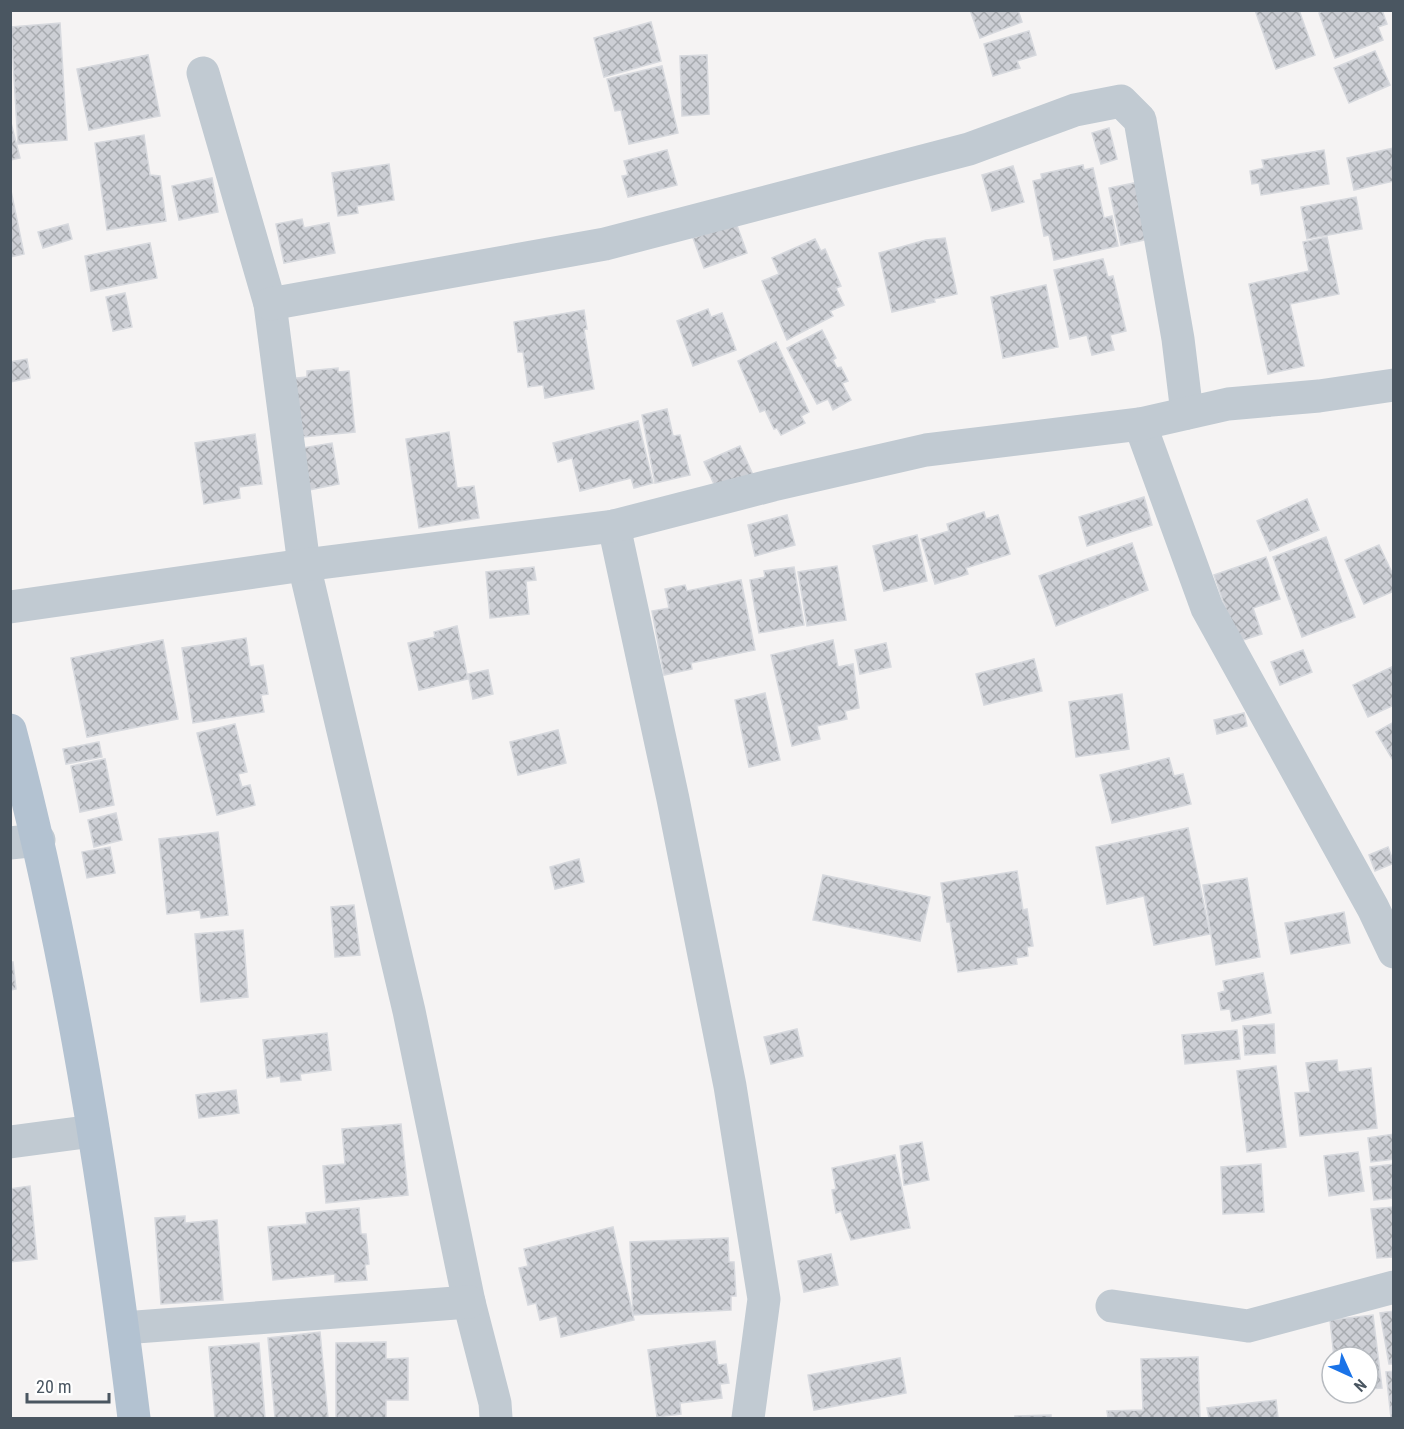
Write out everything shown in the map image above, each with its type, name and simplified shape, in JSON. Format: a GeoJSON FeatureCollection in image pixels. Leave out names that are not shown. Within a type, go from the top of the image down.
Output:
{"type":"FeatureCollection","features":[{"type":"Feature","properties":{"kind":"main road"},"geometry":{"type":"LineString","coordinates":[[10,730],[25,841],[93,1131],[123,1328],[134,1419]]}},
{"type":"Feature","properties":{"kind":"street"},"geometry":{"type":"LineString","coordinates":[[203,73],[270,304],[304,565],[409,1011],[469,1302],[495,1403],[496,1419]]}},
{"type":"Feature","properties":{"kind":"street"},"geometry":{"type":"LineString","coordinates":[[270,304],[605,244],[969,149],[1075,110],[1121,101],[1140,120],[1178,339],[1187,413]]}},
{"type":"Feature","properties":{"kind":"street"},"geometry":{"type":"LineString","coordinates":[[10,607],[304,565],[614,526],[773,485],[926,450],[1140,424],[1228,404],[1319,396],[1394,385]]}},
{"type":"Feature","properties":{"kind":"street"},"geometry":{"type":"LineString","coordinates":[[1140,424],[1207,608],[1373,908],[1394,952]]}},
{"type":"Feature","properties":{"kind":"street"},"geometry":{"type":"LineString","coordinates":[[614,526],[675,810],[730,1086],[764,1299],[748,1419]]}},
{"type":"Feature","properties":{"kind":"street"},"geometry":{"type":"LineString","coordinates":[[10,1142],[93,1131]]}},
{"type":"Feature","properties":{"kind":"street"},"geometry":{"type":"LineString","coordinates":[[1112,1306],[1248,1326],[1394,1287]]}},
{"type":"Feature","properties":{"kind":"street"},"geometry":{"type":"LineString","coordinates":[[123,1328],[469,1302]]}},
{"type":"Feature","properties":{"kind":"building"},"geometry":{"type":"Polygon","coordinates":[[[970,10],[1018,10],[1022,22],[980,38],[970,10]]]}},
{"type":"Feature","properties":{"kind":"building"},"geometry":{"type":"Polygon","coordinates":[[[1255,10],[1299,10],[1315,55],[1276,69],[1255,10]]]}},
{"type":"Feature","properties":{"kind":"building"},"geometry":{"type":"Polygon","coordinates":[[[1324,10],[1382,10],[1387,24],[1378,27],[1383,40],[1335,58],[1319,13],[1324,10]]]}},
{"type":"Feature","properties":{"kind":"building"},"geometry":{"type":"Polygon","coordinates":[[[651,22],[661,61],[604,77],[594,38],[651,22]]]}},
{"type":"Feature","properties":{"kind":"building"},"geometry":{"type":"Polygon","coordinates":[[[60,23],[67,140],[18,144],[11,27],[60,23]]]}},
{"type":"Feature","properties":{"kind":"building"},"geometry":{"type":"Polygon","coordinates":[[[1029,31],[1036,55],[1017,61],[1020,68],[993,76],[984,44],[1029,31]]]}},
{"type":"Feature","properties":{"kind":"building"},"geometry":{"type":"Polygon","coordinates":[[[1375,51],[1390,85],[1349,103],[1334,68],[1375,51]]]}},
{"type":"Feature","properties":{"kind":"building"},"geometry":{"type":"Polygon","coordinates":[[[148,55],[160,116],[89,130],[77,69],[148,55]]]}},
{"type":"Feature","properties":{"kind":"building"},"geometry":{"type":"Polygon","coordinates":[[[707,55],[709,114],[682,116],[680,56],[707,55]]]}},
{"type":"Feature","properties":{"kind":"building"},"geometry":{"type":"Polygon","coordinates":[[[662,66],[678,133],[629,144],[621,110],[615,111],[607,79],[662,66]]]}},
{"type":"Feature","properties":{"kind":"building"},"geometry":{"type":"Polygon","coordinates":[[[10,119],[20,158],[10,160],[10,119]]]}},
{"type":"Feature","properties":{"kind":"building"},"geometry":{"type":"Polygon","coordinates":[[[1109,128],[1117,159],[1101,164],[1092,133],[1109,128]]]}},
{"type":"Feature","properties":{"kind":"building"},"geometry":{"type":"Polygon","coordinates":[[[144,135],[150,175],[160,176],[166,221],[107,230],[95,143],[144,135]]]}},
{"type":"Feature","properties":{"kind":"building"},"geometry":{"type":"Polygon","coordinates":[[[1394,148],[1394,181],[1354,190],[1347,158],[1394,148]]]}},
{"type":"Feature","properties":{"kind":"building"},"geometry":{"type":"Polygon","coordinates":[[[667,150],[677,185],[628,197],[622,176],[628,175],[624,161],[667,150]]]}},
{"type":"Feature","properties":{"kind":"building"},"geometry":{"type":"Polygon","coordinates":[[[1324,150],[1329,184],[1261,195],[1259,183],[1252,184],[1250,171],[1264,168],[1262,160],[1324,150]]]}},
{"type":"Feature","properties":{"kind":"building"},"geometry":{"type":"Polygon","coordinates":[[[389,164],[394,200],[357,206],[358,213],[338,216],[332,173],[389,164]]]}},
{"type":"Feature","properties":{"kind":"building"},"geometry":{"type":"Polygon","coordinates":[[[1083,165],[1084,170],[1093,168],[1104,218],[1112,216],[1118,246],[1054,260],[1049,235],[1044,236],[1033,181],[1042,179],[1041,174],[1083,165]]]}},
{"type":"Feature","properties":{"kind":"building"},"geometry":{"type":"Polygon","coordinates":[[[1013,166],[1024,202],[992,211],[982,175],[1013,166]]]}},
{"type":"Feature","properties":{"kind":"building"},"geometry":{"type":"Polygon","coordinates":[[[212,178],[218,212],[179,220],[172,186],[212,178]]]}},
{"type":"Feature","properties":{"kind":"building"},"geometry":{"type":"Polygon","coordinates":[[[1139,182],[1149,239],[1121,245],[1109,188],[1139,182]]]}},
{"type":"Feature","properties":{"kind":"building"},"geometry":{"type":"Polygon","coordinates":[[[10,186],[24,254],[10,257],[10,186]]]}},
{"type":"Feature","properties":{"kind":"building"},"geometry":{"type":"Polygon","coordinates":[[[1356,197],[1362,229],[1307,239],[1301,207],[1356,197]]]}},
{"type":"Feature","properties":{"kind":"building"},"geometry":{"type":"Polygon","coordinates":[[[302,219],[304,228],[329,223],[335,253],[284,263],[276,224],[302,219]]]}},
{"type":"Feature","properties":{"kind":"building"},"geometry":{"type":"Polygon","coordinates":[[[736,223],[747,253],[704,268],[693,238],[736,223]]]}},
{"type":"Feature","properties":{"kind":"building"},"geometry":{"type":"Polygon","coordinates":[[[68,224],[72,239],[43,248],[38,232],[68,224]]]}},
{"type":"Feature","properties":{"kind":"building"},"geometry":{"type":"Polygon","coordinates":[[[1327,237],[1339,294],[1290,304],[1304,366],[1268,374],[1249,284],[1309,271],[1303,242],[1327,237]]]}},
{"type":"Feature","properties":{"kind":"building"},"geometry":{"type":"Polygon","coordinates":[[[945,238],[957,294],[934,299],[935,302],[892,312],[879,253],[926,240],[945,238]]]}},
{"type":"Feature","properties":{"kind":"building"},"geometry":{"type":"Polygon","coordinates":[[[815,239],[821,251],[825,249],[841,286],[836,288],[844,305],[830,311],[833,316],[787,340],[762,281],[779,274],[772,258],[815,239]]]}},
{"type":"Feature","properties":{"kind":"building"},"geometry":{"type":"Polygon","coordinates":[[[150,243],[157,278],[91,291],[85,256],[150,243]]]}},
{"type":"Feature","properties":{"kind":"building"},"geometry":{"type":"Polygon","coordinates":[[[1103,259],[1108,277],[1113,276],[1126,331],[1110,335],[1114,350],[1092,355],[1087,335],[1070,339],[1054,270],[1103,259]]]}},
{"type":"Feature","properties":{"kind":"building"},"geometry":{"type":"Polygon","coordinates":[[[1046,285],[1058,347],[1003,358],[991,297],[1046,285]]]}},
{"type":"Feature","properties":{"kind":"building"},"geometry":{"type":"Polygon","coordinates":[[[125,293],[132,327],[113,331],[106,297],[125,293]]]}},
{"type":"Feature","properties":{"kind":"building"},"geometry":{"type":"Polygon","coordinates":[[[708,309],[711,317],[722,313],[736,350],[693,366],[677,321],[708,309]]]}},
{"type":"Feature","properties":{"kind":"building"},"geometry":{"type":"Polygon","coordinates":[[[584,310],[587,329],[584,329],[594,389],[545,398],[543,385],[528,387],[523,352],[518,352],[514,322],[584,310]]]}},
{"type":"Feature","properties":{"kind":"building"},"geometry":{"type":"Polygon","coordinates":[[[822,330],[836,358],[833,360],[837,368],[841,367],[848,381],[842,383],[851,400],[833,410],[828,399],[817,404],[787,348],[822,330]]]}},
{"type":"Feature","properties":{"kind":"building"},"geometry":{"type":"Polygon","coordinates":[[[776,342],[809,412],[801,416],[805,423],[781,435],[777,428],[774,429],[765,410],[760,412],[738,361],[776,342]]]}},
{"type":"Feature","properties":{"kind":"building"},"geometry":{"type":"Polygon","coordinates":[[[27,359],[30,378],[10,382],[10,362],[27,359]]]}},
{"type":"Feature","properties":{"kind":"building"},"geometry":{"type":"Polygon","coordinates":[[[338,368],[338,372],[349,371],[355,432],[292,438],[287,379],[307,377],[307,371],[338,368]]]}},
{"type":"Feature","properties":{"kind":"building"},"geometry":{"type":"Polygon","coordinates":[[[667,409],[673,436],[680,435],[690,475],[655,483],[642,415],[667,409]]]}},
{"type":"Feature","properties":{"kind":"building"},"geometry":{"type":"Polygon","coordinates":[[[638,421],[653,483],[634,488],[631,478],[580,491],[572,458],[558,462],[553,443],[638,421]]]}},
{"type":"Feature","properties":{"kind":"building"},"geometry":{"type":"Polygon","coordinates":[[[449,432],[457,488],[474,486],[479,518],[419,528],[406,439],[449,432]]]}},
{"type":"Feature","properties":{"kind":"building"},"geometry":{"type":"Polygon","coordinates":[[[255,434],[262,484],[239,487],[240,498],[204,504],[195,443],[255,434]]]}},
{"type":"Feature","properties":{"kind":"building"},"geometry":{"type":"Polygon","coordinates":[[[332,443],[339,484],[304,491],[296,449],[332,443]]]}},
{"type":"Feature","properties":{"kind":"building"},"geometry":{"type":"Polygon","coordinates":[[[740,446],[754,477],[718,493],[704,462],[740,446]]]}},
{"type":"Feature","properties":{"kind":"building"},"geometry":{"type":"Polygon","coordinates":[[[1144,497],[1152,525],[1087,546],[1079,517],[1144,497]]]}},
{"type":"Feature","properties":{"kind":"building"},"geometry":{"type":"Polygon","coordinates":[[[1307,499],[1319,530],[1270,551],[1257,521],[1307,499]]]}},
{"type":"Feature","properties":{"kind":"building"},"geometry":{"type":"Polygon","coordinates":[[[984,512],[986,519],[998,515],[1010,554],[966,568],[968,574],[935,584],[921,539],[949,531],[947,524],[984,512]]]}},
{"type":"Feature","properties":{"kind":"building"},"geometry":{"type":"Polygon","coordinates":[[[787,515],[795,545],[755,556],[748,525],[787,515]]]}},
{"type":"Feature","properties":{"kind":"building"},"geometry":{"type":"Polygon","coordinates":[[[917,535],[927,581],[884,591],[873,546],[917,535]]]}},
{"type":"Feature","properties":{"kind":"building"},"geometry":{"type":"Polygon","coordinates":[[[1326,537],[1355,617],[1302,637],[1273,557],[1326,537]]]}},
{"type":"Feature","properties":{"kind":"building"},"geometry":{"type":"Polygon","coordinates":[[[1132,543],[1148,590],[1056,626],[1039,576],[1132,543]]]}},
{"type":"Feature","properties":{"kind":"building"},"geometry":{"type":"Polygon","coordinates":[[[1379,545],[1394,577],[1394,591],[1364,604],[1345,560],[1379,545]]]}},
{"type":"Feature","properties":{"kind":"building"},"geometry":{"type":"Polygon","coordinates":[[[1266,557],[1280,599],[1253,608],[1262,634],[1237,642],[1214,575],[1266,557]]]}},
{"type":"Feature","properties":{"kind":"building"},"geometry":{"type":"Polygon","coordinates":[[[837,566],[846,620],[807,626],[798,572],[837,566]]]}},
{"type":"Feature","properties":{"kind":"building"},"geometry":{"type":"Polygon","coordinates":[[[534,567],[536,580],[526,581],[529,614],[490,618],[486,572],[534,567]]]}},
{"type":"Feature","properties":{"kind":"building"},"geometry":{"type":"Polygon","coordinates":[[[794,567],[804,625],[759,633],[750,580],[765,577],[764,571],[794,567]]]}},
{"type":"Feature","properties":{"kind":"building"},"geometry":{"type":"Polygon","coordinates":[[[741,580],[755,650],[691,663],[692,669],[664,675],[652,611],[669,608],[665,589],[685,585],[687,591],[741,580]]]}},
{"type":"Feature","properties":{"kind":"building"},"geometry":{"type":"Polygon","coordinates":[[[457,626],[468,679],[419,690],[408,643],[435,637],[434,632],[457,626]]]}},
{"type":"Feature","properties":{"kind":"building"},"geometry":{"type":"Polygon","coordinates":[[[246,638],[250,667],[263,665],[268,694],[261,695],[264,712],[193,723],[182,648],[246,638]]]}},
{"type":"Feature","properties":{"kind":"building"},"geometry":{"type":"Polygon","coordinates":[[[163,640],[178,719],[87,737],[71,658],[163,640]]]}},
{"type":"Feature","properties":{"kind":"building"},"geometry":{"type":"Polygon","coordinates":[[[833,640],[838,667],[853,664],[859,708],[845,711],[847,719],[817,726],[820,739],[792,746],[771,655],[833,640]]]}},
{"type":"Feature","properties":{"kind":"building"},"geometry":{"type":"Polygon","coordinates":[[[886,643],[891,667],[860,674],[855,650],[886,643]]]}},
{"type":"Feature","properties":{"kind":"building"},"geometry":{"type":"Polygon","coordinates":[[[1303,650],[1312,672],[1280,685],[1271,662],[1303,650]]]}},
{"type":"Feature","properties":{"kind":"building"},"geometry":{"type":"Polygon","coordinates":[[[1034,659],[1042,691],[984,705],[976,674],[1034,659]]]}},
{"type":"Feature","properties":{"kind":"building"},"geometry":{"type":"Polygon","coordinates":[[[1394,666],[1394,705],[1368,717],[1353,685],[1394,666]]]}},
{"type":"Feature","properties":{"kind":"building"},"geometry":{"type":"Polygon","coordinates":[[[488,670],[493,694],[473,699],[468,674],[488,670]]]}},
{"type":"Feature","properties":{"kind":"building"},"geometry":{"type":"Polygon","coordinates":[[[765,693],[780,760],[749,767],[735,700],[765,693]]]}},
{"type":"Feature","properties":{"kind":"building"},"geometry":{"type":"Polygon","coordinates":[[[1122,694],[1129,749],[1076,757],[1069,702],[1122,694]]]}},
{"type":"Feature","properties":{"kind":"building"},"geometry":{"type":"Polygon","coordinates":[[[1244,713],[1247,726],[1217,734],[1214,720],[1244,713]]]}},
{"type":"Feature","properties":{"kind":"building"},"geometry":{"type":"Polygon","coordinates":[[[1394,722],[1394,762],[1376,732],[1394,722]]]}},
{"type":"Feature","properties":{"kind":"building"},"geometry":{"type":"Polygon","coordinates":[[[235,724],[247,772],[238,774],[242,787],[250,785],[255,805],[217,815],[197,733],[235,724]]]}},
{"type":"Feature","properties":{"kind":"building"},"geometry":{"type":"Polygon","coordinates":[[[558,730],[566,763],[518,775],[510,742],[558,730]]]}},
{"type":"Feature","properties":{"kind":"building"},"geometry":{"type":"Polygon","coordinates":[[[99,742],[102,757],[66,764],[63,749],[99,742]]]}},
{"type":"Feature","properties":{"kind":"building"},"geometry":{"type":"Polygon","coordinates":[[[1169,758],[1174,776],[1183,774],[1191,804],[1112,823],[1100,775],[1169,758]]]}},
{"type":"Feature","properties":{"kind":"building"},"geometry":{"type":"Polygon","coordinates":[[[105,759],[114,805],[80,812],[71,766],[105,759]]]}},
{"type":"Feature","properties":{"kind":"building"},"geometry":{"type":"Polygon","coordinates":[[[116,813],[122,840],[94,847],[88,820],[116,813]]]}},
{"type":"Feature","properties":{"kind":"building"},"geometry":{"type":"Polygon","coordinates":[[[1188,828],[1210,934],[1154,945],[1144,896],[1107,904],[1096,847],[1188,828]]]}},
{"type":"Feature","properties":{"kind":"building"},"geometry":{"type":"Polygon","coordinates":[[[218,832],[228,915],[201,918],[200,910],[167,914],[159,839],[218,832]]]}},
{"type":"Feature","properties":{"kind":"building"},"geometry":{"type":"Polygon","coordinates":[[[110,847],[115,873],[87,878],[82,852],[110,847]]]}},
{"type":"Feature","properties":{"kind":"building"},"geometry":{"type":"Polygon","coordinates":[[[1388,847],[1394,863],[1375,871],[1369,855],[1388,847]]]}},
{"type":"Feature","properties":{"kind":"building"},"geometry":{"type":"Polygon","coordinates":[[[579,859],[584,882],[555,889],[550,867],[579,859]]]}},
{"type":"Feature","properties":{"kind":"building"},"geometry":{"type":"Polygon","coordinates":[[[1017,871],[1023,910],[1027,909],[1033,946],[1027,947],[1028,956],[1016,958],[1017,964],[958,972],[941,883],[1017,871]]]}},
{"type":"Feature","properties":{"kind":"building"},"geometry":{"type":"Polygon","coordinates":[[[823,875],[930,897],[920,941],[813,920],[823,875]]]}},
{"type":"Feature","properties":{"kind":"building"},"geometry":{"type":"Polygon","coordinates":[[[1247,878],[1260,957],[1216,965],[1203,885],[1247,878]]]}},
{"type":"Feature","properties":{"kind":"building"},"geometry":{"type":"Polygon","coordinates":[[[354,905],[360,955],[335,957],[331,907],[354,905]]]}},
{"type":"Feature","properties":{"kind":"building"},"geometry":{"type":"Polygon","coordinates":[[[1344,912],[1350,943],[1291,954],[1285,923],[1344,912]]]}},
{"type":"Feature","properties":{"kind":"building"},"geometry":{"type":"Polygon","coordinates":[[[243,930],[248,997],[201,1002],[195,934],[243,930]]]}},
{"type":"Feature","properties":{"kind":"building"},"geometry":{"type":"Polygon","coordinates":[[[10,962],[13,962],[16,989],[10,990],[10,962]]]}},
{"type":"Feature","properties":{"kind":"building"},"geometry":{"type":"Polygon","coordinates":[[[1263,973],[1271,1013],[1232,1021],[1230,1009],[1221,1010],[1218,993],[1225,991],[1223,981],[1263,973]]]}},
{"type":"Feature","properties":{"kind":"building"},"geometry":{"type":"Polygon","coordinates":[[[1274,1024],[1275,1053],[1245,1055],[1243,1026],[1274,1024]]]}},
{"type":"Feature","properties":{"kind":"building"},"geometry":{"type":"Polygon","coordinates":[[[797,1029],[803,1056],[771,1064],[764,1037],[797,1029]]]}},
{"type":"Feature","properties":{"kind":"building"},"geometry":{"type":"Polygon","coordinates":[[[1237,1030],[1240,1059],[1185,1064],[1182,1035],[1237,1030]]]}},
{"type":"Feature","properties":{"kind":"building"},"geometry":{"type":"Polygon","coordinates":[[[327,1033],[331,1070],[300,1074],[301,1080],[281,1082],[280,1076],[267,1078],[263,1040],[327,1033]]]}},
{"type":"Feature","properties":{"kind":"building"},"geometry":{"type":"Polygon","coordinates":[[[1337,1060],[1338,1072],[1371,1068],[1377,1128],[1300,1136],[1295,1093],[1310,1092],[1306,1063],[1337,1060]]]}},
{"type":"Feature","properties":{"kind":"building"},"geometry":{"type":"Polygon","coordinates":[[[1276,1066],[1286,1147],[1247,1152],[1237,1071],[1276,1066]]]}},
{"type":"Feature","properties":{"kind":"building"},"geometry":{"type":"Polygon","coordinates":[[[236,1090],[239,1113],[199,1118],[196,1095],[236,1090]]]}},
{"type":"Feature","properties":{"kind":"building"},"geometry":{"type":"Polygon","coordinates":[[[401,1124],[408,1195],[326,1203],[323,1166],[345,1164],[342,1129],[401,1124]]]}},
{"type":"Feature","properties":{"kind":"building"},"geometry":{"type":"Polygon","coordinates":[[[1394,1134],[1394,1159],[1371,1162],[1368,1138],[1394,1134]]]}},
{"type":"Feature","properties":{"kind":"building"},"geometry":{"type":"Polygon","coordinates":[[[922,1142],[929,1180],[904,1185],[900,1146],[922,1142]]]}},
{"type":"Feature","properties":{"kind":"building"},"geometry":{"type":"Polygon","coordinates":[[[1358,1152],[1364,1191],[1329,1196],[1324,1156],[1358,1152]]]}},
{"type":"Feature","properties":{"kind":"building"},"geometry":{"type":"Polygon","coordinates":[[[895,1155],[910,1228],[851,1240],[841,1211],[836,1213],[832,1190],[836,1189],[832,1168],[895,1155]]]}},
{"type":"Feature","properties":{"kind":"building"},"geometry":{"type":"Polygon","coordinates":[[[1261,1164],[1264,1212],[1223,1214],[1221,1167],[1261,1164]]]}},
{"type":"Feature","properties":{"kind":"building"},"geometry":{"type":"Polygon","coordinates":[[[1394,1164],[1394,1198],[1374,1200],[1370,1167],[1394,1164]]]}},
{"type":"Feature","properties":{"kind":"building"},"geometry":{"type":"Polygon","coordinates":[[[30,1186],[37,1259],[10,1262],[10,1189],[30,1186]]]}},
{"type":"Feature","properties":{"kind":"building"},"geometry":{"type":"Polygon","coordinates":[[[1394,1207],[1394,1261],[1393,1257],[1377,1258],[1371,1209],[1394,1207]]]}},
{"type":"Feature","properties":{"kind":"building"},"geometry":{"type":"Polygon","coordinates":[[[359,1208],[361,1234],[366,1234],[369,1264],[365,1265],[367,1280],[335,1282],[335,1274],[273,1280],[268,1227],[307,1224],[306,1213],[359,1208]]]}},
{"type":"Feature","properties":{"kind":"building"},"geometry":{"type":"Polygon","coordinates":[[[185,1216],[185,1223],[217,1220],[223,1300],[161,1304],[155,1218],[185,1216]]]}},
{"type":"Feature","properties":{"kind":"building"},"geometry":{"type":"Polygon","coordinates":[[[613,1227],[634,1320],[561,1337],[557,1316],[540,1320],[536,1303],[528,1305],[519,1268],[528,1266],[524,1249],[613,1227]]]}},
{"type":"Feature","properties":{"kind":"building"},"geometry":{"type":"Polygon","coordinates":[[[728,1238],[729,1262],[734,1262],[736,1296],[731,1296],[731,1310],[633,1315],[630,1242],[728,1238]]]}},
{"type":"Feature","properties":{"kind":"building"},"geometry":{"type":"Polygon","coordinates":[[[831,1254],[838,1285],[804,1292],[798,1261],[831,1254]]]}},
{"type":"Feature","properties":{"kind":"building"},"geometry":{"type":"Polygon","coordinates":[[[1394,1311],[1394,1364],[1389,1364],[1380,1313],[1394,1311]]]}},
{"type":"Feature","properties":{"kind":"building"},"geometry":{"type":"Polygon","coordinates":[[[1373,1315],[1377,1345],[1333,1345],[1330,1320],[1373,1315]]]}},
{"type":"Feature","properties":{"kind":"building"},"geometry":{"type":"Polygon","coordinates":[[[320,1332],[328,1418],[275,1418],[268,1338],[320,1332]]]}},
{"type":"Feature","properties":{"kind":"building"},"geometry":{"type":"Polygon","coordinates":[[[715,1341],[718,1365],[726,1364],[729,1383],[720,1384],[722,1398],[680,1403],[681,1414],[657,1417],[648,1350],[715,1341]]]}},
{"type":"Feature","properties":{"kind":"building"},"geometry":{"type":"Polygon","coordinates":[[[386,1342],[386,1359],[408,1358],[408,1400],[386,1400],[386,1418],[336,1418],[336,1343],[386,1342]]]}},
{"type":"Feature","properties":{"kind":"building"},"geometry":{"type":"Polygon","coordinates":[[[259,1343],[265,1418],[215,1418],[209,1347],[259,1343]]]}},
{"type":"Feature","properties":{"kind":"building"},"geometry":{"type":"Polygon","coordinates":[[[1198,1357],[1200,1418],[1108,1418],[1107,1411],[1143,1410],[1141,1359],[1198,1357]]]}},
{"type":"Feature","properties":{"kind":"building"},"geometry":{"type":"Polygon","coordinates":[[[900,1358],[906,1393],[814,1410],[808,1375],[900,1358]]]}},
{"type":"Feature","properties":{"kind":"building"},"geometry":{"type":"Polygon","coordinates":[[[1394,1371],[1394,1418],[1391,1418],[1386,1372],[1394,1371]]]}},
{"type":"Feature","properties":{"kind":"building"},"geometry":{"type":"Polygon","coordinates":[[[1276,1400],[1278,1418],[1209,1418],[1207,1408],[1276,1400]]]}},
{"type":"Feature","properties":{"kind":"building"},"geometry":{"type":"Polygon","coordinates":[[[1051,1415],[1051,1418],[1015,1418],[1015,1416],[1051,1415]]]}}]}
